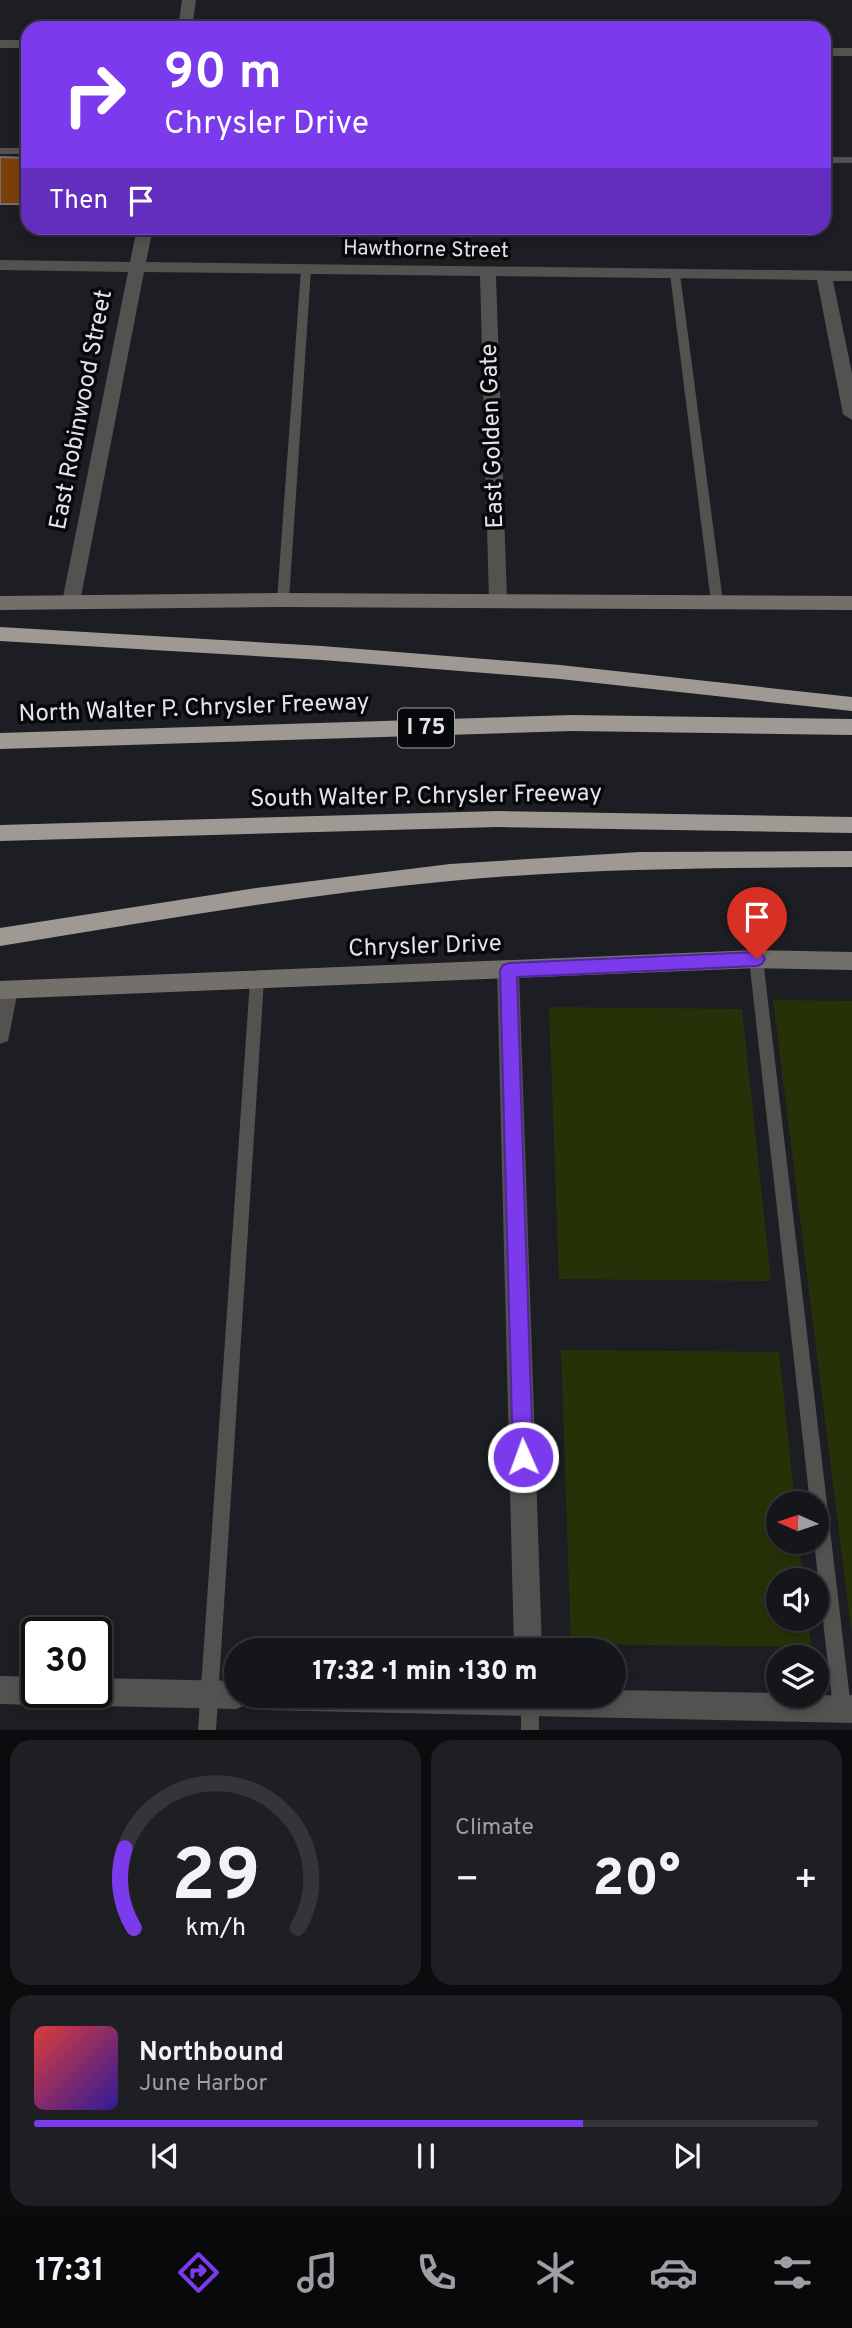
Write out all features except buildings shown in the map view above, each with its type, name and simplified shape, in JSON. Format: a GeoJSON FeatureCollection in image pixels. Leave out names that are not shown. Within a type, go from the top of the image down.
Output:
{"type":"FeatureCollection","features":[{"type":"Feature","properties":{"kind":"highway"},"geometry":{"type":"LineString","coordinates":[[0,634],[309,652],[560,671],[852,704]]}},
{"type":"Feature","properties":{"kind":"highway","name":"North Walter P. Chrysler Freeway"},"geometry":{"type":"LineString","coordinates":[[0,741],[572,723],[852,727]]}},
{"type":"Feature","properties":{"kind":"highway","name":"South Walter P. Chrysler Freeway"},"geometry":{"type":"LineString","coordinates":[[0,833],[498,819],[852,825]]}},
{"type":"Feature","properties":{"kind":"highway"},"geometry":{"type":"LineString","coordinates":[[0,937],[382,881],[513,867],[714,859],[852,859]]}},
{"type":"Feature","properties":{"kind":"main road"},"geometry":{"type":"LineString","coordinates":[[0,603],[283,600],[852,603]]}},
{"type":"Feature","properties":{"kind":"main road","name":"Chrysler Drive"},"geometry":{"type":"LineString","coordinates":[[4,990],[757,959],[852,961]]}},
{"type":"Feature","properties":{"kind":"street"},"geometry":{"type":"LineString","coordinates":[[186,21],[189,0]]}},
{"type":"Feature","properties":{"kind":"street"},"geometry":{"type":"LineString","coordinates":[[0,44],[21,44]]}},
{"type":"Feature","properties":{"kind":"street"},"geometry":{"type":"LineString","coordinates":[[831,52],[852,52]]}},
{"type":"Feature","properties":{"kind":"street","name":"East Robinwood Street"},"geometry":{"type":"LineString","coordinates":[[71,602],[144,235]]}},
{"type":"Feature","properties":{"kind":"street","name":"Hawthorne Street"},"geometry":{"type":"LineString","coordinates":[[0,265],[852,276]]}},
{"type":"Feature","properties":{"kind":"street","name":"East Golden Gate"},"geometry":{"type":"LineString","coordinates":[[488,272],[498,600]]}},
{"type":"Feature","properties":{"kind":"street"},"geometry":{"type":"LineString","coordinates":[[824,276],[852,414]]}},
{"type":"Feature","properties":{"kind":"street"},"geometry":{"type":"LineString","coordinates":[[509,970],[528,1638]]}},
{"type":"Feature","properties":{"kind":"street"},"geometry":{"type":"LineString","coordinates":[[0,1034],[4,990]]}},
{"type":"Feature","properties":{"kind":"street"},"geometry":{"type":"LineString","coordinates":[[0,1690],[21,1690]]}},
{"type":"Feature","properties":{"kind":"street"},"geometry":{"type":"LineString","coordinates":[[112,1692],[223,1695]]}},
{"type":"Feature","properties":{"kind":"street"},"geometry":{"type":"LineString","coordinates":[[509,1708],[847,1708]]}},
{"type":"Feature","properties":{"kind":"lane"},"geometry":{"type":"LineString","coordinates":[[0,151],[21,151]]}},
{"type":"Feature","properties":{"kind":"lane"},"geometry":{"type":"LineString","coordinates":[[831,160],[852,160]]}},
{"type":"Feature","properties":{"kind":"lane"},"geometry":{"type":"LineString","coordinates":[[283,600],[306,269]]}},
{"type":"Feature","properties":{"kind":"lane"},"geometry":{"type":"LineString","coordinates":[[675,274],[717,602]]}},
{"type":"Feature","properties":{"kind":"lane"},"geometry":{"type":"LineString","coordinates":[[757,959],[847,1708]]}},
{"type":"Feature","properties":{"kind":"lane"},"geometry":{"type":"LineString","coordinates":[[207,1730],[223,1695],[257,980]]}},
{"type":"Feature","properties":{"kind":"green space"},"geometry":{"type":"Polygon","coordinates":[[[773,1000],[852,1001],[852,1636],[773,1000]]]}},
{"type":"Feature","properties":{"kind":"green space"},"geometry":{"type":"Polygon","coordinates":[[[549,1007],[742,1009],[771,1281],[559,1279],[549,1007]]]}},
{"type":"Feature","properties":{"kind":"green space"},"geometry":{"type":"Polygon","coordinates":[[[561,1350],[779,1352],[794,1491],[766,1491],[766,1554],[801,1554],[802,1568],[766,1568],[766,1631],[809,1631],[811,1645],[626,1645],[626,1638],[571,1638],[561,1350]]]}},
{"type":"Feature","properties":{"kind":"route"},"geometry":{"type":"LineString","coordinates":[[523,1457],[509,970],[757,959]]}}]}
